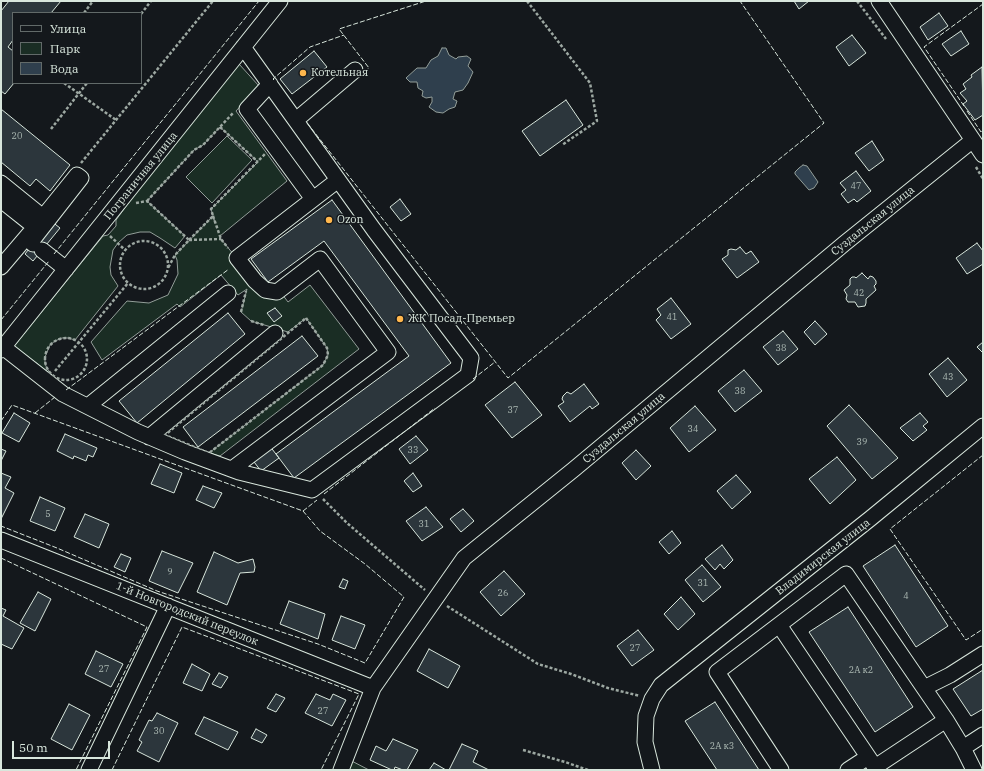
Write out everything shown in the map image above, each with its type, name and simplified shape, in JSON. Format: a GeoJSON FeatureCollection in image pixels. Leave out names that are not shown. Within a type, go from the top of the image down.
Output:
{"type":"FeatureCollection","features":[{"type":"Feature","properties":{"kind":"street","name":"Пограничная улица"},"geometry":{"type":"LineString","coordinates":[[2,349],[280,1]]}},
{"type":"Feature","properties":{"kind":"street"},"geometry":{"type":"LineString","coordinates":[[878,1],[983,155]]}},
{"type":"Feature","properties":{"kind":"street"},"geometry":{"type":"LineString","coordinates":[[2,349],[63,394],[149,437],[232,469],[312,490],[468,375],[471,358],[378,236],[243,47]]}},
{"type":"Feature","properties":{"kind":"street"},"geometry":{"type":"LineString","coordinates":[[296,120],[355,70]]}},
{"type":"Feature","properties":{"kind":"street"},"geometry":{"type":"LineString","coordinates":[[270,84],[247,110],[313,199]]}},
{"type":"Feature","properties":{"kind":"street","name":"Суздальская улица"},"geometry":{"type":"LineString","coordinates":[[341,770],[373,688],[464,558],[574,470],[845,243],[973,140]]}},
{"type":"Feature","properties":{"kind":"street"},"geometry":{"type":"LineString","coordinates":[[1,183],[43,217],[77,175],[81,178],[35,245],[1,276]]}},
{"type":"Feature","properties":{"kind":"street"},"geometry":{"type":"LineString","coordinates":[[232,469],[388,352],[320,259],[277,292],[266,290],[255,281],[237,258],[338,180]]}},
{"type":"Feature","properties":{"kind":"street"},"geometry":{"type":"LineString","coordinates":[[1,200],[34,227],[1,267]]}},
{"type":"Feature","properties":{"kind":"street"},"geometry":{"type":"LineString","coordinates":[[35,245],[66,269]]}},
{"type":"Feature","properties":{"kind":"street"},"geometry":{"type":"LineString","coordinates":[[88,406],[228,293]]}},
{"type":"Feature","properties":{"kind":"street"},"geometry":{"type":"LineString","coordinates":[[149,437],[275,333]]}},
{"type":"Feature","properties":{"kind":"street","name":"Владимирская улица"},"geometry":{"type":"LineString","coordinates":[[652,770],[646,742],[646,716],[652,699],[661,685],[871,518],[983,426]]}},
{"type":"Feature","properties":{"kind":"street","name":"1-й Новгородский переулок"},"geometry":{"type":"LineString","coordinates":[[1,540],[373,688]]}},
{"type":"Feature","properties":{"kind":"street"},"geometry":{"type":"LineString","coordinates":[[781,770],[717,672],[846,574],[946,720],[974,770]]}},
{"type":"Feature","properties":{"kind":"street"},"geometry":{"type":"LineString","coordinates":[[90,770],[168,606]]}},
{"type":"Feature","properties":{"kind":"street"},"geometry":{"type":"LineString","coordinates":[[779,625],[875,767],[946,720]]}},
{"type":"Feature","properties":{"kind":"street"},"geometry":{"type":"LineString","coordinates":[[924,688],[950,675],[983,654]]}},
{"type":"Feature","properties":{"kind":"street"},"geometry":{"type":"LineString","coordinates":[[963,748],[983,735]]}},
{"type":"Feature","properties":{"kind":"street"},"geometry":{"type":"LineString","coordinates":[[848,770],[868,757]]}},
{"type":"Feature","properties":{"kind":"path"},"geometry":{"type":"LineString","coordinates":[[85,12],[93,1]]}},
{"type":"Feature","properties":{"kind":"path"},"geometry":{"type":"LineString","coordinates":[[142,13],[151,1]]}},
{"type":"Feature","properties":{"kind":"path"},"geometry":{"type":"LineString","coordinates":[[77,168],[213,1]]}},
{"type":"Feature","properties":{"kind":"path"},"geometry":{"type":"LineString","coordinates":[[527,1],[590,83],[597,121],[562,145]]}},
{"type":"Feature","properties":{"kind":"path"},"geometry":{"type":"LineString","coordinates":[[66,84],[116,120]]}},
{"type":"Feature","properties":{"kind":"path"},"geometry":{"type":"LineString","coordinates":[[51,129],[86,84]]}},
{"type":"Feature","properties":{"kind":"path"},"geometry":{"type":"LineString","coordinates":[[134,203],[147,201],[194,150],[202,145],[235,111],[240,117]]}},
{"type":"Feature","properties":{"kind":"path"},"geometry":{"type":"LineString","coordinates":[[220,126],[258,162]]}},
{"type":"Feature","properties":{"kind":"path"},"geometry":{"type":"LineString","coordinates":[[237,258],[221,239],[211,209],[266,154],[261,148]]}},
{"type":"Feature","properties":{"kind":"path"},"geometry":{"type":"LineString","coordinates":[[147,201],[189,240],[221,239]]}},
{"type":"Feature","properties":{"kind":"path"},"geometry":{"type":"LineString","coordinates":[[168,268],[167,257],[164,250],[159,245],[150,241],[137,241],[125,250],[120,263],[123,277],[134,287],[142,289],[156,286],[166,275],[175,255],[213,216]]}},
{"type":"Feature","properties":{"kind":"path"},"geometry":{"type":"LineString","coordinates":[[108,235],[112,230]]}},
{"type":"Feature","properties":{"kind":"path"},"geometry":{"type":"LineString","coordinates":[[52,375],[128,283]]}},
{"type":"Feature","properties":{"kind":"path"},"geometry":{"type":"LineString","coordinates":[[235,308],[243,313],[247,288]]}},
{"type":"Feature","properties":{"kind":"path"},"geometry":{"type":"LineString","coordinates":[[247,318],[253,326]]}},
{"type":"Feature","properties":{"kind":"path"},"geometry":{"type":"LineString","coordinates":[[306,318],[327,348],[328,355],[323,366],[209,453],[165,435],[179,423],[306,318]]}},
{"type":"Feature","properties":{"kind":"path"},"geometry":{"type":"LineString","coordinates":[[62,338],[68,338],[78,342],[85,350],[87,357],[84,371],[79,376],[72,379],[58,379],[52,375],[45,364],[45,357],[50,345],[62,338]]}},
{"type":"Feature","properties":{"kind":"path"},"geometry":{"type":"LineString","coordinates":[[312,490],[400,569],[436,598],[476,626],[538,664],[571,674],[608,688],[652,699]]}},
{"type":"Feature","properties":{"kind":"path"},"geometry":{"type":"LineString","coordinates":[[523,750],[588,770]]}},
{"type":"Feature","properties":{"kind":"green space"},"geometry":{"type":"Polygon","coordinates":[[[239,64],[259,86],[236,111],[287,181],[220,236],[221,239],[255,281],[282,294],[288,302],[310,285],[359,349],[220,456],[209,453],[323,365],[328,355],[327,348],[306,318],[288,332],[251,321],[241,312],[247,289],[238,295],[221,275],[180,307],[177,304],[102,360],[91,342],[127,301],[149,303],[168,295],[178,274],[175,255],[213,216],[211,209],[258,162],[220,127],[203,145],[194,150],[147,201],[185,236],[175,248],[150,232],[140,232],[127,235],[118,243],[113,250],[110,267],[111,275],[118,286],[75,340],[62,338],[50,345],[45,357],[45,364],[52,375],[14,346],[103,236],[108,235],[116,226],[116,220],[140,187],[239,64]]]}},
{"type":"Feature","properties":{"kind":"green space"},"geometry":{"type":"Polygon","coordinates":[[[227,136],[252,160],[212,203],[186,177],[227,136]]]}},
{"type":"Feature","properties":{"kind":"green space"},"geometry":{"type":"Polygon","coordinates":[[[346,758],[369,770],[341,770],[346,758]]]}},
{"type":"Feature","properties":{"kind":"water"},"geometry":{"type":"Polygon","coordinates":[[[442,48],[446,48],[449,55],[456,59],[458,57],[467,56],[471,59],[468,66],[473,72],[463,90],[455,92],[453,99],[457,101],[455,107],[443,113],[436,112],[429,107],[432,102],[432,97],[426,98],[422,96],[423,91],[418,88],[417,82],[410,82],[406,78],[417,68],[426,68],[431,60],[438,56],[442,48]]]}},
{"type":"Feature","properties":{"kind":"water"},"geometry":{"type":"Polygon","coordinates":[[[803,165],[807,166],[818,182],[814,188],[809,190],[795,174],[795,172],[803,165]]]}},
{"type":"Feature","properties":{"kind":"building"},"geometry":{"type":"Polygon","coordinates":[[[9,1],[61,1],[52,12],[12,12],[12,41],[8,47],[12,50],[13,84],[5,94],[1,91],[1,11],[9,1]]]}},
{"type":"Feature","properties":{"kind":"building"},"geometry":{"type":"Polygon","coordinates":[[[794,1],[809,1],[799,9],[794,1]]]}},
{"type":"Feature","properties":{"kind":"building"},"geometry":{"type":"Polygon","coordinates":[[[939,13],[948,26],[928,40],[920,27],[939,13]]]}},
{"type":"Feature","properties":{"kind":"building"},"geometry":{"type":"Polygon","coordinates":[[[961,31],[969,44],[951,56],[942,44],[961,31]]]}},
{"type":"Feature","properties":{"kind":"building"},"geometry":{"type":"Polygon","coordinates":[[[852,35],[866,53],[849,66],[836,47],[852,35]]]}},
{"type":"Feature","properties":{"kind":"building","name":"Котельная"},"geometry":{"type":"Polygon","coordinates":[[[314,51],[327,67],[292,94],[280,79],[314,51]]]}},
{"type":"Feature","properties":{"kind":"building"},"geometry":{"type":"Polygon","coordinates":[[[982,67],[983,115],[975,120],[963,104],[967,101],[960,93],[966,89],[963,84],[972,77],[971,75],[982,67]]]}},
{"type":"Feature","properties":{"kind":"building"},"geometry":{"type":"Polygon","coordinates":[[[566,100],[583,125],[540,156],[522,131],[566,100]]]}},
{"type":"Feature","properties":{"kind":"building"},"geometry":{"type":"Polygon","coordinates":[[[1,109],[70,165],[50,191],[36,179],[30,186],[1,162],[1,109]]]}},
{"type":"Feature","properties":{"kind":"building"},"geometry":{"type":"Polygon","coordinates":[[[872,141],[884,160],[869,171],[855,153],[872,141]]]}},
{"type":"Feature","properties":{"kind":"building"},"geometry":{"type":"Polygon","coordinates":[[[856,171],[871,191],[857,202],[854,199],[848,203],[841,194],[846,190],[840,183],[856,171]]]}},
{"type":"Feature","properties":{"kind":"building"},"geometry":{"type":"Polygon","coordinates":[[[400,199],[411,214],[401,221],[390,207],[400,199]]]}},
{"type":"Feature","properties":{"kind":"building","name":"ЖК Посад-Премьер"},"geometry":{"type":"Polygon","coordinates":[[[332,200],[451,363],[294,478],[276,454],[409,356],[324,241],[268,282],[251,259],[332,200]]]}},
{"type":"Feature","properties":{"kind":"building"},"geometry":{"type":"Polygon","coordinates":[[[51,221],[60,228],[33,261],[25,254],[51,221]]]}},
{"type":"Feature","properties":{"kind":"building"},"geometry":{"type":"Polygon","coordinates":[[[977,243],[983,251],[983,264],[967,274],[956,258],[977,243]]]}},
{"type":"Feature","properties":{"kind":"building"},"geometry":{"type":"Polygon","coordinates":[[[740,247],[746,254],[751,251],[759,262],[737,278],[722,259],[728,255],[728,250],[736,250],[740,247]]]}},
{"type":"Feature","properties":{"kind":"building"},"geometry":{"type":"Polygon","coordinates":[[[862,273],[868,279],[870,276],[873,277],[876,281],[874,286],[876,290],[866,299],[865,306],[858,307],[855,302],[848,302],[846,299],[847,295],[844,290],[850,285],[850,279],[852,277],[856,278],[862,273]]]}},
{"type":"Feature","properties":{"kind":"building"},"geometry":{"type":"Polygon","coordinates":[[[671,298],[691,324],[671,339],[656,320],[661,315],[657,309],[671,298]]]}},
{"type":"Feature","properties":{"kind":"building"},"geometry":{"type":"Polygon","coordinates":[[[275,308],[282,316],[274,322],[267,313],[275,308]]]}},
{"type":"Feature","properties":{"kind":"building"},"geometry":{"type":"Polygon","coordinates":[[[228,313],[245,334],[137,423],[119,401],[228,313]]]}},
{"type":"Feature","properties":{"kind":"building"},"geometry":{"type":"Polygon","coordinates":[[[815,321],[827,334],[815,345],[804,332],[815,321]]]}},
{"type":"Feature","properties":{"kind":"building"},"geometry":{"type":"Polygon","coordinates":[[[783,331],[798,349],[778,365],[763,347],[783,331]]]}},
{"type":"Feature","properties":{"kind":"building"},"geometry":{"type":"Polygon","coordinates":[[[302,336],[318,356],[198,447],[183,427],[302,336]]]}},
{"type":"Feature","properties":{"kind":"building"},"geometry":{"type":"Polygon","coordinates":[[[983,342],[983,353],[977,347],[983,342]]]}},
{"type":"Feature","properties":{"kind":"building"},"geometry":{"type":"Polygon","coordinates":[[[948,358],[967,380],[947,397],[929,374],[948,358]]]}},
{"type":"Feature","properties":{"kind":"building"},"geometry":{"type":"Polygon","coordinates":[[[744,370],[762,391],[735,412],[718,391],[744,370]]]}},
{"type":"Feature","properties":{"kind":"building"},"geometry":{"type":"Polygon","coordinates":[[[515,382],[542,415],[512,438],[485,405],[515,382]]]}},
{"type":"Feature","properties":{"kind":"building"},"geometry":{"type":"Polygon","coordinates":[[[584,384],[599,404],[592,409],[590,406],[570,422],[558,406],[564,402],[562,399],[567,392],[571,394],[584,384]]]}},
{"type":"Feature","properties":{"kind":"building"},"geometry":{"type":"Polygon","coordinates":[[[849,405],[898,458],[872,479],[827,426],[849,405]]]}},
{"type":"Feature","properties":{"kind":"building"},"geometry":{"type":"Polygon","coordinates":[[[695,406],[716,430],[689,452],[670,428],[695,406]]]}},
{"type":"Feature","properties":{"kind":"building"},"geometry":{"type":"Polygon","coordinates":[[[14,413],[30,423],[19,442],[2,433],[14,413]]]}},
{"type":"Feature","properties":{"kind":"building"},"geometry":{"type":"Polygon","coordinates":[[[920,413],[928,422],[923,426],[927,430],[913,441],[900,428],[920,413]]]}},
{"type":"Feature","properties":{"kind":"building"},"geometry":{"type":"Polygon","coordinates":[[[65,434],[97,448],[93,457],[88,455],[86,461],[74,456],[73,459],[57,451],[65,434]]]}},
{"type":"Feature","properties":{"kind":"building"},"geometry":{"type":"Polygon","coordinates":[[[416,436],[428,450],[410,464],[399,449],[416,436]]]}},
{"type":"Feature","properties":{"kind":"building"},"geometry":{"type":"Polygon","coordinates":[[[269,445],[279,458],[261,471],[251,458],[269,445]]]}},
{"type":"Feature","properties":{"kind":"building"},"geometry":{"type":"Polygon","coordinates":[[[1,449],[6,451],[1,461],[1,449]]]}},
{"type":"Feature","properties":{"kind":"building"},"geometry":{"type":"Polygon","coordinates":[[[636,450],[651,466],[636,480],[622,463],[636,450]]]}},
{"type":"Feature","properties":{"kind":"building"},"geometry":{"type":"Polygon","coordinates":[[[837,457],[856,480],[830,504],[809,479],[837,457]]]}},
{"type":"Feature","properties":{"kind":"building"},"geometry":{"type":"Polygon","coordinates":[[[160,464],[182,473],[174,493],[151,484],[160,464]]]}},
{"type":"Feature","properties":{"kind":"building"},"geometry":{"type":"Polygon","coordinates":[[[1,473],[11,477],[5,488],[14,493],[1,519],[1,473]]]}},
{"type":"Feature","properties":{"kind":"building"},"geometry":{"type":"Polygon","coordinates":[[[413,473],[422,486],[413,492],[404,481],[413,473]]]}},
{"type":"Feature","properties":{"kind":"building"},"geometry":{"type":"Polygon","coordinates":[[[736,475],[751,492],[732,509],[717,491],[736,475]]]}},
{"type":"Feature","properties":{"kind":"building"},"geometry":{"type":"Polygon","coordinates":[[[203,486],[222,493],[214,508],[196,500],[203,486]]]}},
{"type":"Feature","properties":{"kind":"building"},"geometry":{"type":"Polygon","coordinates":[[[40,497],[65,508],[55,531],[30,521],[40,497]]]}},
{"type":"Feature","properties":{"kind":"building"},"geometry":{"type":"Polygon","coordinates":[[[426,507],[443,527],[422,541],[406,521],[426,507]]]}},
{"type":"Feature","properties":{"kind":"building"},"geometry":{"type":"Polygon","coordinates":[[[463,509],[474,521],[461,532],[450,519],[463,509]]]}},
{"type":"Feature","properties":{"kind":"building"},"geometry":{"type":"Polygon","coordinates":[[[85,514],[109,524],[99,548],[74,537],[85,514]]]}},
{"type":"Feature","properties":{"kind":"building"},"geometry":{"type":"Polygon","coordinates":[[[672,531],[681,543],[669,554],[659,542],[672,531]]]}},
{"type":"Feature","properties":{"kind":"building"},"geometry":{"type":"Polygon","coordinates":[[[722,545],[733,560],[724,569],[720,564],[715,570],[705,559],[722,545]]]}},
{"type":"Feature","properties":{"kind":"building"},"geometry":{"type":"Polygon","coordinates":[[[895,545],[948,626],[916,647],[863,566],[895,545]]]}},
{"type":"Feature","properties":{"kind":"building"},"geometry":{"type":"Polygon","coordinates":[[[162,551],[193,563],[178,593],[149,581],[162,551]]]}},
{"type":"Feature","properties":{"kind":"building"},"geometry":{"type":"Polygon","coordinates":[[[214,552],[238,563],[253,559],[255,567],[254,572],[240,573],[227,605],[197,592],[214,552]]]}},
{"type":"Feature","properties":{"kind":"building"},"geometry":{"type":"Polygon","coordinates":[[[121,554],[131,558],[125,572],[114,567],[121,554]]]}},
{"type":"Feature","properties":{"kind":"building"},"geometry":{"type":"Polygon","coordinates":[[[702,565],[721,587],[703,602],[685,580],[702,565]]]}},
{"type":"Feature","properties":{"kind":"building"},"geometry":{"type":"Polygon","coordinates":[[[504,571],[525,594],[501,616],[480,592],[504,571]]]}},
{"type":"Feature","properties":{"kind":"building"},"geometry":{"type":"Polygon","coordinates":[[[343,579],[348,581],[345,589],[339,587],[343,579]]]}},
{"type":"Feature","properties":{"kind":"building"},"geometry":{"type":"Polygon","coordinates":[[[38,592],[51,599],[35,631],[20,623],[38,592]]]}},
{"type":"Feature","properties":{"kind":"building"},"geometry":{"type":"Polygon","coordinates":[[[681,597],[695,614],[678,630],[664,614],[681,597]]]}},
{"type":"Feature","properties":{"kind":"building"},"geometry":{"type":"Polygon","coordinates":[[[289,601],[325,614],[318,639],[280,624],[289,601]]]}},
{"type":"Feature","properties":{"kind":"building"},"geometry":{"type":"Polygon","coordinates":[[[848,607],[913,707],[875,732],[809,632],[848,607]]]}},
{"type":"Feature","properties":{"kind":"building"},"geometry":{"type":"Polygon","coordinates":[[[1,608],[6,610],[3,616],[24,628],[12,649],[1,644],[1,608]]]}},
{"type":"Feature","properties":{"kind":"building"},"geometry":{"type":"Polygon","coordinates":[[[341,616],[365,625],[355,649],[332,640],[341,616]]]}},
{"type":"Feature","properties":{"kind":"building"},"geometry":{"type":"Polygon","coordinates":[[[638,630],[654,650],[632,666],[617,646],[638,630]]]}},
{"type":"Feature","properties":{"kind":"building"},"geometry":{"type":"Polygon","coordinates":[[[429,649],[460,666],[448,688],[417,671],[429,649]]]}},
{"type":"Feature","properties":{"kind":"building"},"geometry":{"type":"Polygon","coordinates":[[[96,651],[123,664],[111,687],[85,674],[96,651]]]}},
{"type":"Feature","properties":{"kind":"building"},"geometry":{"type":"Polygon","coordinates":[[[192,664],[210,674],[202,691],[183,683],[192,664]]]}},
{"type":"Feature","properties":{"kind":"building"},"geometry":{"type":"Polygon","coordinates":[[[983,670],[983,709],[971,716],[953,689],[983,670]]]}},
{"type":"Feature","properties":{"kind":"building"},"geometry":{"type":"Polygon","coordinates":[[[219,673],[228,677],[221,688],[212,684],[219,673]]]}},
{"type":"Feature","properties":{"kind":"building"},"geometry":{"type":"Polygon","coordinates":[[[276,694],[285,698],[276,712],[267,708],[276,694]]]}},
{"type":"Feature","properties":{"kind":"building"},"geometry":{"type":"Polygon","coordinates":[[[316,694],[330,700],[333,694],[346,700],[332,726],[305,713],[316,694]]]}},
{"type":"Feature","properties":{"kind":"building"},"geometry":{"type":"Polygon","coordinates":[[[715,702],[759,770],[717,770],[685,721],[715,702]]]}},
{"type":"Feature","properties":{"kind":"building"},"geometry":{"type":"Polygon","coordinates":[[[69,704],[90,715],[72,750],[51,739],[69,704]]]}},
{"type":"Feature","properties":{"kind":"building"},"geometry":{"type":"Polygon","coordinates":[[[157,713],[178,723],[159,762],[137,751],[142,742],[139,740],[149,720],[152,721],[157,713]]]}},
{"type":"Feature","properties":{"kind":"building"},"geometry":{"type":"Polygon","coordinates":[[[204,717],[238,732],[228,750],[195,734],[204,717]]]}},
{"type":"Feature","properties":{"kind":"building"},"geometry":{"type":"Polygon","coordinates":[[[256,729],[267,735],[262,743],[251,738],[256,729]]]}},
{"type":"Feature","properties":{"kind":"building"},"geometry":{"type":"Polygon","coordinates":[[[393,739],[418,750],[407,770],[395,767],[394,770],[392,770],[370,760],[376,746],[386,751],[393,739]]]}},
{"type":"Feature","properties":{"kind":"building"},"geometry":{"type":"Polygon","coordinates":[[[462,744],[478,751],[473,762],[489,770],[449,770],[462,744]]]}},
{"type":"Feature","properties":{"kind":"building"},"geometry":{"type":"Polygon","coordinates":[[[434,763],[446,770],[429,770],[434,763]]]}},
{"type":"Feature","properties":{"kind":"fence"},"geometry":{"type":"LineString","coordinates":[[54,254],[259,1]]}},
{"type":"Feature","properties":{"kind":"fence"},"geometry":{"type":"LineString","coordinates":[[359,76],[369,68],[339,29],[426,1]]}},
{"type":"Feature","properties":{"kind":"fence"},"geometry":{"type":"LineString","coordinates":[[307,123],[508,378],[824,123],[740,1]]}},
{"type":"Feature","properties":{"kind":"fence"},"geometry":{"type":"LineString","coordinates":[[964,106],[924,47],[983,4]]}},
{"type":"Feature","properties":{"kind":"fence"},"geometry":{"type":"LineString","coordinates":[[274,80],[273,79],[310,47],[344,35]]}},
{"type":"Feature","properties":{"kind":"fence"},"geometry":{"type":"LineString","coordinates":[[967,111],[981,132],[983,130]]}},
{"type":"Feature","properties":{"kind":"fence"},"geometry":{"type":"LineString","coordinates":[[1,320],[49,261]]}},
{"type":"Feature","properties":{"kind":"fence"},"geometry":{"type":"LineString","coordinates":[[66,390],[229,269]]}},
{"type":"Feature","properties":{"kind":"fence"},"geometry":{"type":"LineString","coordinates":[[473,379],[495,362]]}},
{"type":"Feature","properties":{"kind":"fence"},"geometry":{"type":"LineString","coordinates":[[35,413],[55,397]]}},
{"type":"Feature","properties":{"kind":"fence"},"geometry":{"type":"LineString","coordinates":[[1,421],[12,405],[303,511],[320,531],[365,564],[404,597],[365,663],[318,644],[157,591],[57,548],[1,526]]}},
{"type":"Feature","properties":{"kind":"fence"},"geometry":{"type":"LineString","coordinates":[[324,494],[435,408]]}},
{"type":"Feature","properties":{"kind":"fence"},"geometry":{"type":"LineString","coordinates":[[983,455],[890,529],[966,640],[983,629]]}},
{"type":"Feature","properties":{"kind":"fence"},"geometry":{"type":"LineString","coordinates":[[303,511],[317,500]]}},
{"type":"Feature","properties":{"kind":"fence"},"geometry":{"type":"LineString","coordinates":[[1,558],[147,627],[76,770]]}},
{"type":"Feature","properties":{"kind":"fence"},"geometry":{"type":"LineString","coordinates":[[112,770],[182,627],[359,694],[321,770]]}},
{"type":"Feature","properties":{"kind":"place","name":"Котельная"},"geometry":{"type":"Point","coordinates":[303,73]}},
{"type":"Feature","properties":{"kind":"place","name":"Ozon"},"geometry":{"type":"Point","coordinates":[329,220]}},
{"type":"Feature","properties":{"kind":"place","name":"ЖК Посад-Премьер"},"geometry":{"type":"Point","coordinates":[400,319]}}]}
